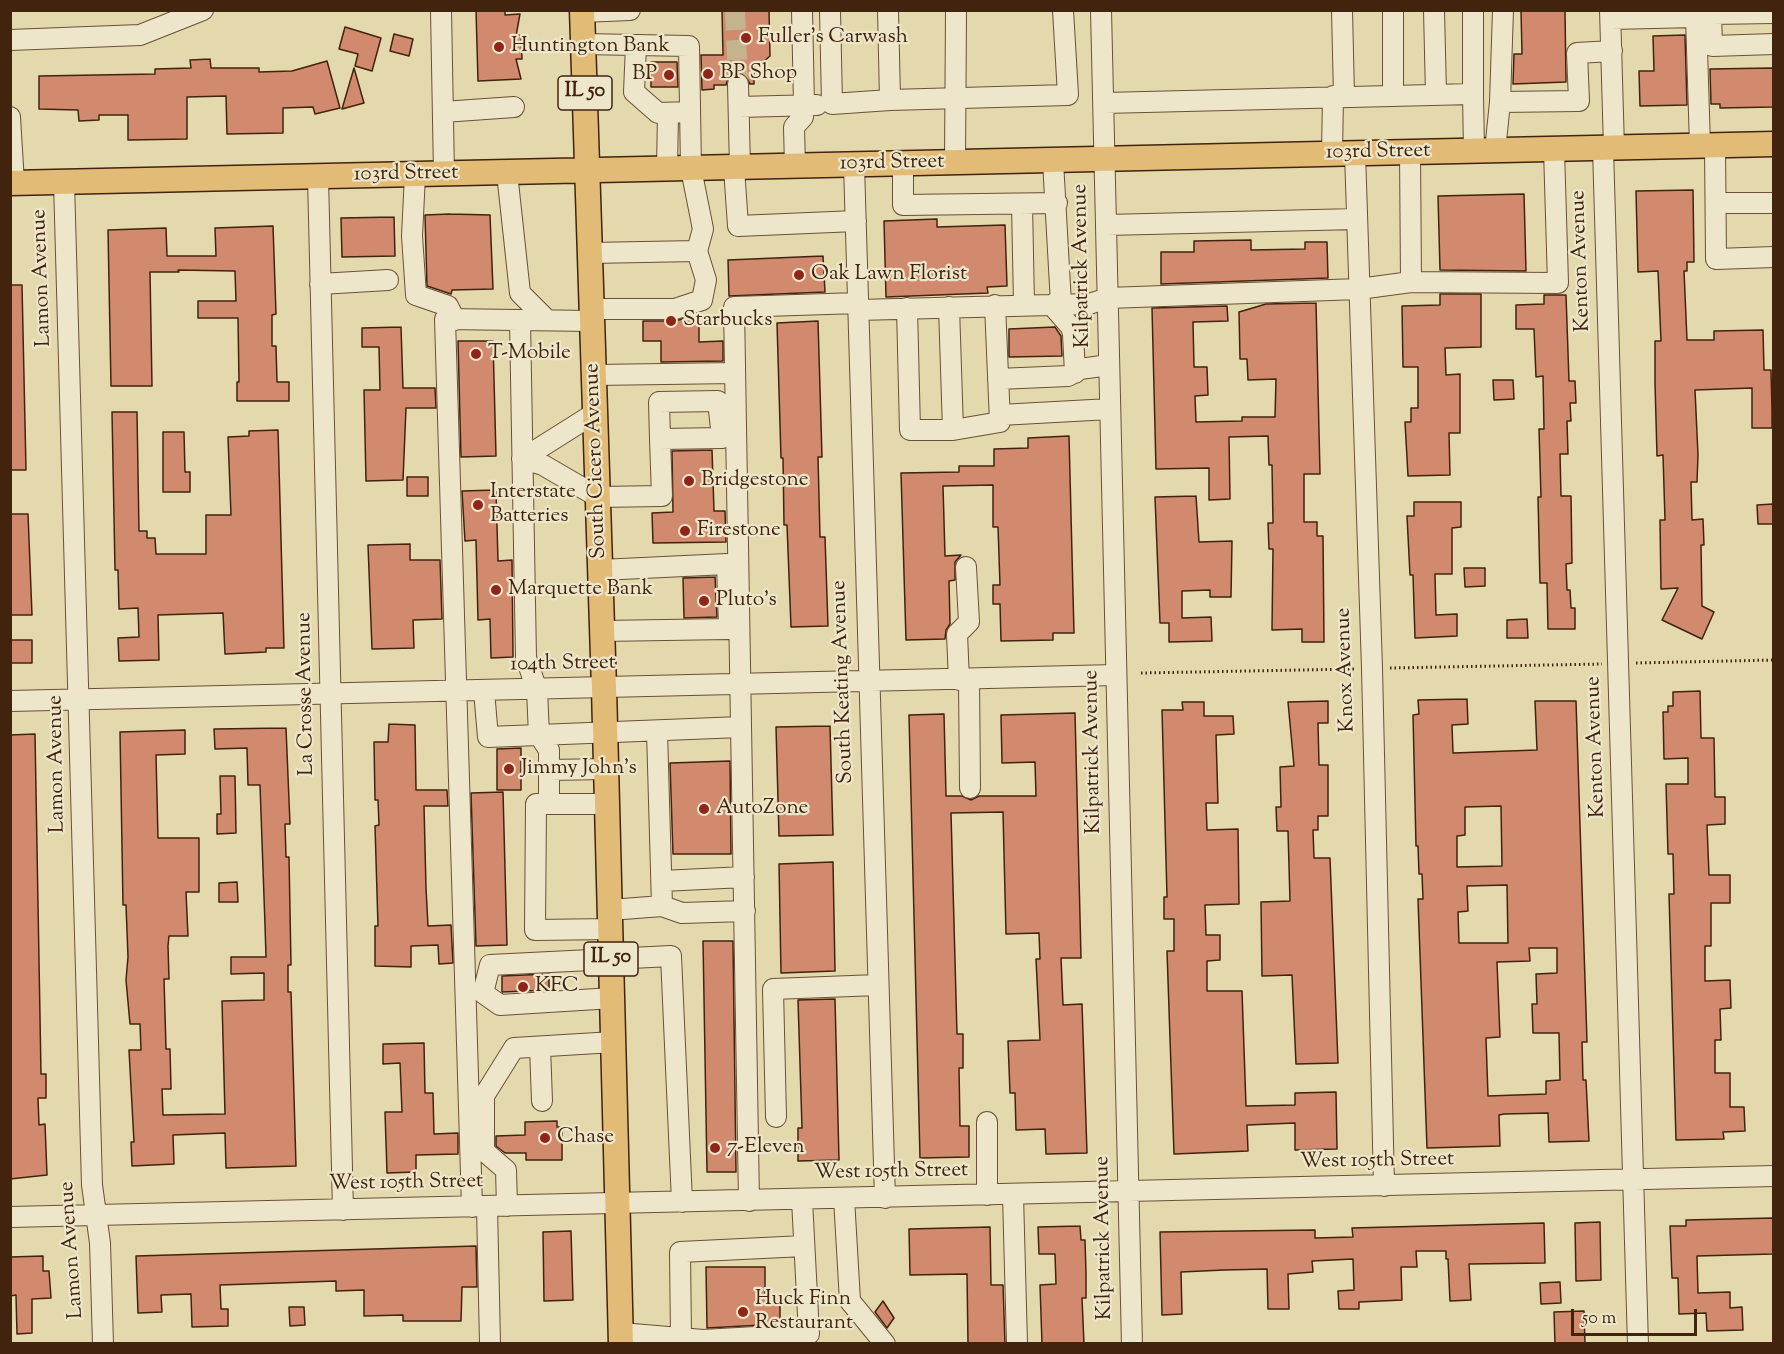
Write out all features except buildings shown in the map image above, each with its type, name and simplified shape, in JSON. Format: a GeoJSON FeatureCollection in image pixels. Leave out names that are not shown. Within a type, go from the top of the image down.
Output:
{"type":"FeatureCollection","features":[{"type":"Feature","properties":{"kind":"main road","name":"South Cicero Avenue"},"geometry":{"type":"LineString","coordinates":[[582,11],[604,688],[621,1338]]}},
{"type":"Feature","properties":{"kind":"main road","name":"103rd Street"},"geometry":{"type":"LineString","coordinates":[[12,183],[1773,144]]}},
{"type":"Feature","properties":{"kind":"street"},"geometry":{"type":"LineString","coordinates":[[10,40],[140,35],[203,10]]}},
{"type":"Feature","properties":{"kind":"street"},"geometry":{"type":"LineString","coordinates":[[441,10],[444,174]]}},
{"type":"Feature","properties":{"kind":"street"},"geometry":{"type":"LineString","coordinates":[[582,11],[630,10]]}},
{"type":"Feature","properties":{"kind":"street"},"geometry":{"type":"LineString","coordinates":[[795,166],[794,127],[803,117],[804,105],[802,10]]}},
{"type":"Feature","properties":{"kind":"street"},"geometry":{"type":"LineString","coordinates":[[830,10],[832,104]]}},
{"type":"Feature","properties":{"kind":"street"},"geometry":{"type":"LineString","coordinates":[[888,10],[890,100]]}},
{"type":"Feature","properties":{"kind":"street"},"geometry":{"type":"LineString","coordinates":[[955,163],[956,10]]}},
{"type":"Feature","properties":{"kind":"street"},"geometry":{"type":"LineString","coordinates":[[739,107],[1068,95],[1063,10]]}},
{"type":"Feature","properties":{"kind":"street","name":"Kilpatrick Avenue"},"geometry":{"type":"LineString","coordinates":[[1101,10],[1132,1344]]}},
{"type":"Feature","properties":{"kind":"street","name":"Knox Avenue"},"geometry":{"type":"LineString","coordinates":[[1342,10],[1339,96],[1344,153],[1357,219],[1384,1186]]}},
{"type":"Feature","properties":{"kind":"street"},"geometry":{"type":"LineString","coordinates":[[1393,10],[1393,95]]}},
{"type":"Feature","properties":{"kind":"street"},"geometry":{"type":"LineString","coordinates":[[1434,10],[1436,94]]}},
{"type":"Feature","properties":{"kind":"street"},"geometry":{"type":"LineString","coordinates":[[1473,10],[1473,94],[1485,151]]}},
{"type":"Feature","properties":{"kind":"street"},"geometry":{"type":"LineString","coordinates":[[1485,151],[1500,102],[1503,10]]}},
{"type":"Feature","properties":{"kind":"street"},"geometry":{"type":"LineString","coordinates":[[1773,13],[1711,14],[1712,46],[1773,44]]}},
{"type":"Feature","properties":{"kind":"street"},"geometry":{"type":"LineString","coordinates":[[1610,15],[1696,14],[1707,146],[1716,203],[1716,259],[1773,257]]}},
{"type":"Feature","properties":{"kind":"street","name":"Kenton Avenue"},"geometry":{"type":"LineString","coordinates":[[1610,15],[1613,88],[1609,148],[1638,1344]]}},
{"type":"Feature","properties":{"kind":"street"},"geometry":{"type":"LineString","coordinates":[[583,44],[689,46],[690,112],[679,169]]}},
{"type":"Feature","properties":{"kind":"street"},"geometry":{"type":"LineString","coordinates":[[636,46],[634,92],[658,113],[690,112]]}},
{"type":"Feature","properties":{"kind":"street"},"geometry":{"type":"LineString","coordinates":[[1500,102],[1579,101],[1577,53],[1612,51]]}},
{"type":"Feature","properties":{"kind":"street"},"geometry":{"type":"LineString","coordinates":[[738,84],[738,226],[856,221]]}},
{"type":"Feature","properties":{"kind":"street"},"geometry":{"type":"LineString","coordinates":[[1579,90],[1613,88]]}},
{"type":"Feature","properties":{"kind":"street"},"geometry":{"type":"LineString","coordinates":[[1104,104],[1473,94]]}},
{"type":"Feature","properties":{"kind":"street"},"geometry":{"type":"LineString","coordinates":[[443,112],[514,107]]}},
{"type":"Feature","properties":{"kind":"street"},"geometry":{"type":"LineString","coordinates":[[490,1344],[480,1207],[457,691],[445,319],[547,320],[675,309],[702,300],[706,280],[696,251],[704,229],[679,169],[668,113]]}},
{"type":"Feature","properties":{"kind":"street"},"geometry":{"type":"LineString","coordinates":[[10,117],[12,183]]}},
{"type":"Feature","properties":{"kind":"street"},"geometry":{"type":"LineString","coordinates":[[749,1201],[741,685],[729,438],[735,374],[734,307],[907,308],[1089,304],[1108,298],[1359,289],[1411,282],[1558,283],[1554,150]]}},
{"type":"Feature","properties":{"kind":"street"},"geometry":{"type":"LineString","coordinates":[[1410,152],[1411,282]]}},
{"type":"Feature","properties":{"kind":"street"},"geometry":{"type":"LineString","coordinates":[[1053,161],[1057,203],[1058,304],[1056,310],[1071,327],[1075,373]]}},
{"type":"Feature","properties":{"kind":"street"},"geometry":{"type":"LineString","coordinates":[[903,164],[903,205],[1057,203]]}},
{"type":"Feature","properties":{"kind":"street","name":"South Keating Avenue"},"geometry":{"type":"LineString","coordinates":[[854,165],[885,1198]]}},
{"type":"Feature","properties":{"kind":"street"},"geometry":{"type":"LineString","coordinates":[[507,173],[520,293],[547,320]]}},
{"type":"Feature","properties":{"kind":"street"},"geometry":{"type":"LineString","coordinates":[[415,175],[412,236],[416,295],[448,306],[455,320]]}},
{"type":"Feature","properties":{"kind":"street","name":"La Crosse Avenue"},"geometry":{"type":"LineString","coordinates":[[318,177],[343,1210]]}},
{"type":"Feature","properties":{"kind":"street","name":"Lamon Avenue"},"geometry":{"type":"LineString","coordinates":[[64,182],[92,1185],[100,1243],[103,1344]]}},
{"type":"Feature","properties":{"kind":"street"},"geometry":{"type":"LineString","coordinates":[[1716,203],[1773,203]]}},
{"type":"Feature","properties":{"kind":"street"},"geometry":{"type":"LineString","coordinates":[[1022,204],[1024,304]]}},
{"type":"Feature","properties":{"kind":"street"},"geometry":{"type":"LineString","coordinates":[[1106,225],[1357,219]]}},
{"type":"Feature","properties":{"kind":"street"},"geometry":{"type":"LineString","coordinates":[[590,253],[696,251]]}},
{"type":"Feature","properties":{"kind":"street"},"geometry":{"type":"LineString","coordinates":[[320,284],[388,280]]}},
{"type":"Feature","properties":{"kind":"street"},"geometry":{"type":"LineString","coordinates":[[907,308],[910,430],[953,430],[1000,422],[995,305]]}},
{"type":"Feature","properties":{"kind":"street"},"geometry":{"type":"LineString","coordinates":[[949,307],[953,430]]}},
{"type":"Feature","properties":{"kind":"street"},"geometry":{"type":"LineString","coordinates":[[520,320],[526,658],[537,690],[539,735],[549,750],[549,804]]}},
{"type":"Feature","properties":{"kind":"street"},"geometry":{"type":"LineString","coordinates":[[998,379],[1068,376],[1087,368],[1109,365]]}},
{"type":"Feature","properties":{"kind":"street"},"geometry":{"type":"LineString","coordinates":[[594,375],[735,374]]}},
{"type":"Feature","properties":{"kind":"street"},"geometry":{"type":"LineString","coordinates":[[522,459],[543,465],[598,497],[662,496],[659,402],[718,401],[729,438]]}},
{"type":"Feature","properties":{"kind":"street"},"geometry":{"type":"LineString","coordinates":[[999,415],[1110,409]]}},
{"type":"Feature","properties":{"kind":"street"},"geometry":{"type":"LineString","coordinates":[[522,459],[595,413]]}},
{"type":"Feature","properties":{"kind":"street"},"geometry":{"type":"LineString","coordinates":[[660,439],[729,438]]}},
{"type":"Feature","properties":{"kind":"street"},"geometry":{"type":"LineString","coordinates":[[600,570],[727,564],[729,618],[729,629],[602,631]]}},
{"type":"Feature","properties":{"kind":"street"},"geometry":{"type":"LineString","coordinates":[[966,567],[969,622],[957,634],[964,680],[970,788]]}},
{"type":"Feature","properties":{"kind":"street","name":"104th Street"},"geometry":{"type":"LineString","coordinates":[[10,701],[1116,675]]}},
{"type":"Feature","properties":{"kind":"street"},"geometry":{"type":"LineString","coordinates":[[484,691],[488,737],[741,728]]}},
{"type":"Feature","properties":{"kind":"street"},"geometry":{"type":"LineString","coordinates":[[657,731],[662,906]]}},
{"type":"Feature","properties":{"kind":"street"},"geometry":{"type":"LineString","coordinates":[[549,770],[606,769]]}},
{"type":"Feature","properties":{"kind":"street"},"geometry":{"type":"LineString","coordinates":[[607,804],[536,804],[535,930],[610,920],[662,906],[682,914],[744,911]]}},
{"type":"Feature","properties":{"kind":"street"},"geometry":{"type":"LineString","coordinates":[[662,881],[744,877]]}},
{"type":"Feature","properties":{"kind":"street"},"geometry":{"type":"LineString","coordinates":[[612,998],[501,1005],[483,993],[490,965],[671,956],[682,1202]]}},
{"type":"Feature","properties":{"kind":"street"},"geometry":{"type":"LineString","coordinates":[[776,1117],[773,989],[878,985]]}},
{"type":"Feature","properties":{"kind":"street"},"geometry":{"type":"LineString","coordinates":[[507,1206],[506,1170],[484,1151],[484,1096],[514,1048],[614,1042]]}},
{"type":"Feature","properties":{"kind":"street"},"geometry":{"type":"LineString","coordinates":[[540,1047],[542,1101]]}},
{"type":"Feature","properties":{"kind":"street"},"geometry":{"type":"LineString","coordinates":[[987,1122],[987,1195]]}},
{"type":"Feature","properties":{"kind":"street","name":"West 105th Street"},"geometry":{"type":"LineString","coordinates":[[10,1217],[1773,1176]]}},
{"type":"Feature","properties":{"kind":"street"},"geometry":{"type":"LineString","coordinates":[[1013,1195],[1017,1344]]}},
{"type":"Feature","properties":{"kind":"street"},"geometry":{"type":"LineString","coordinates":[[844,1198],[850,1301],[885,1344]]}},
{"type":"Feature","properties":{"kind":"street"},"geometry":{"type":"LineString","coordinates":[[621,1338],[703,1340],[809,1334],[802,1200]]}},
{"type":"Feature","properties":{"kind":"street"},"geometry":{"type":"LineString","coordinates":[[681,1338],[680,1252],[804,1246]]}},
{"type":"Feature","properties":{"kind":"path"},"geometry":{"type":"LineString","coordinates":[[1631,663],[1773,660]]}},
{"type":"Feature","properties":{"kind":"path"},"geometry":{"type":"LineString","coordinates":[[1385,668],[1608,663]]}},
{"type":"Feature","properties":{"kind":"path"},"geometry":{"type":"LineString","coordinates":[[1141,673],[1356,669]]}},
{"type":"Feature","properties":{"kind":"tunnel"},"geometry":{"type":"LineString","coordinates":[[735,10],[738,84]]}},
{"type":"Feature","properties":{"kind":"place","name":"Fuller's Carwash"},"geometry":{"type":"Point","coordinates":[746,38]}},
{"type":"Feature","properties":{"kind":"place","name":"Huntington Bank"},"geometry":{"type":"Point","coordinates":[499,47]}},
{"type":"Feature","properties":{"kind":"place","name":"BP Shop"},"geometry":{"type":"Point","coordinates":[708,74]}},
{"type":"Feature","properties":{"kind":"place","name":"BP"},"geometry":{"type":"Point","coordinates":[669,75]}},
{"type":"Feature","properties":{"kind":"place","name":"Oak Lawn Florist"},"geometry":{"type":"Point","coordinates":[799,275]}},
{"type":"Feature","properties":{"kind":"place","name":"Starbucks"},"geometry":{"type":"Point","coordinates":[671,321]}},
{"type":"Feature","properties":{"kind":"place","name":"T-Mobile"},"geometry":{"type":"Point","coordinates":[476,354]}},
{"type":"Feature","properties":{"kind":"place","name":"Bridgestone"},"geometry":{"type":"Point","coordinates":[689,481]}},
{"type":"Feature","properties":{"kind":"place","name":"Interstate Batteries"},"geometry":{"type":"Point","coordinates":[478,505]}},
{"type":"Feature","properties":{"kind":"place","name":"Firestone"},"geometry":{"type":"Point","coordinates":[685,531]}},
{"type":"Feature","properties":{"kind":"place","name":"Marquette Bank"},"geometry":{"type":"Point","coordinates":[496,590]}},
{"type":"Feature","properties":{"kind":"place","name":"Pluto's"},"geometry":{"type":"Point","coordinates":[704,601]}},
{"type":"Feature","properties":{"kind":"place","name":"Jimmy John's"},"geometry":{"type":"Point","coordinates":[509,769]}},
{"type":"Feature","properties":{"kind":"place","name":"AutoZone"},"geometry":{"type":"Point","coordinates":[704,809]}},
{"type":"Feature","properties":{"kind":"place","name":"KFC"},"geometry":{"type":"Point","coordinates":[523,987]}},
{"type":"Feature","properties":{"kind":"place","name":"Chase"},"geometry":{"type":"Point","coordinates":[545,1138]}},
{"type":"Feature","properties":{"kind":"place","name":"7-Eleven"},"geometry":{"type":"Point","coordinates":[715,1148]}},
{"type":"Feature","properties":{"kind":"place","name":"Huck Finn Restaurant"},"geometry":{"type":"Point","coordinates":[743,1312]}}]}
